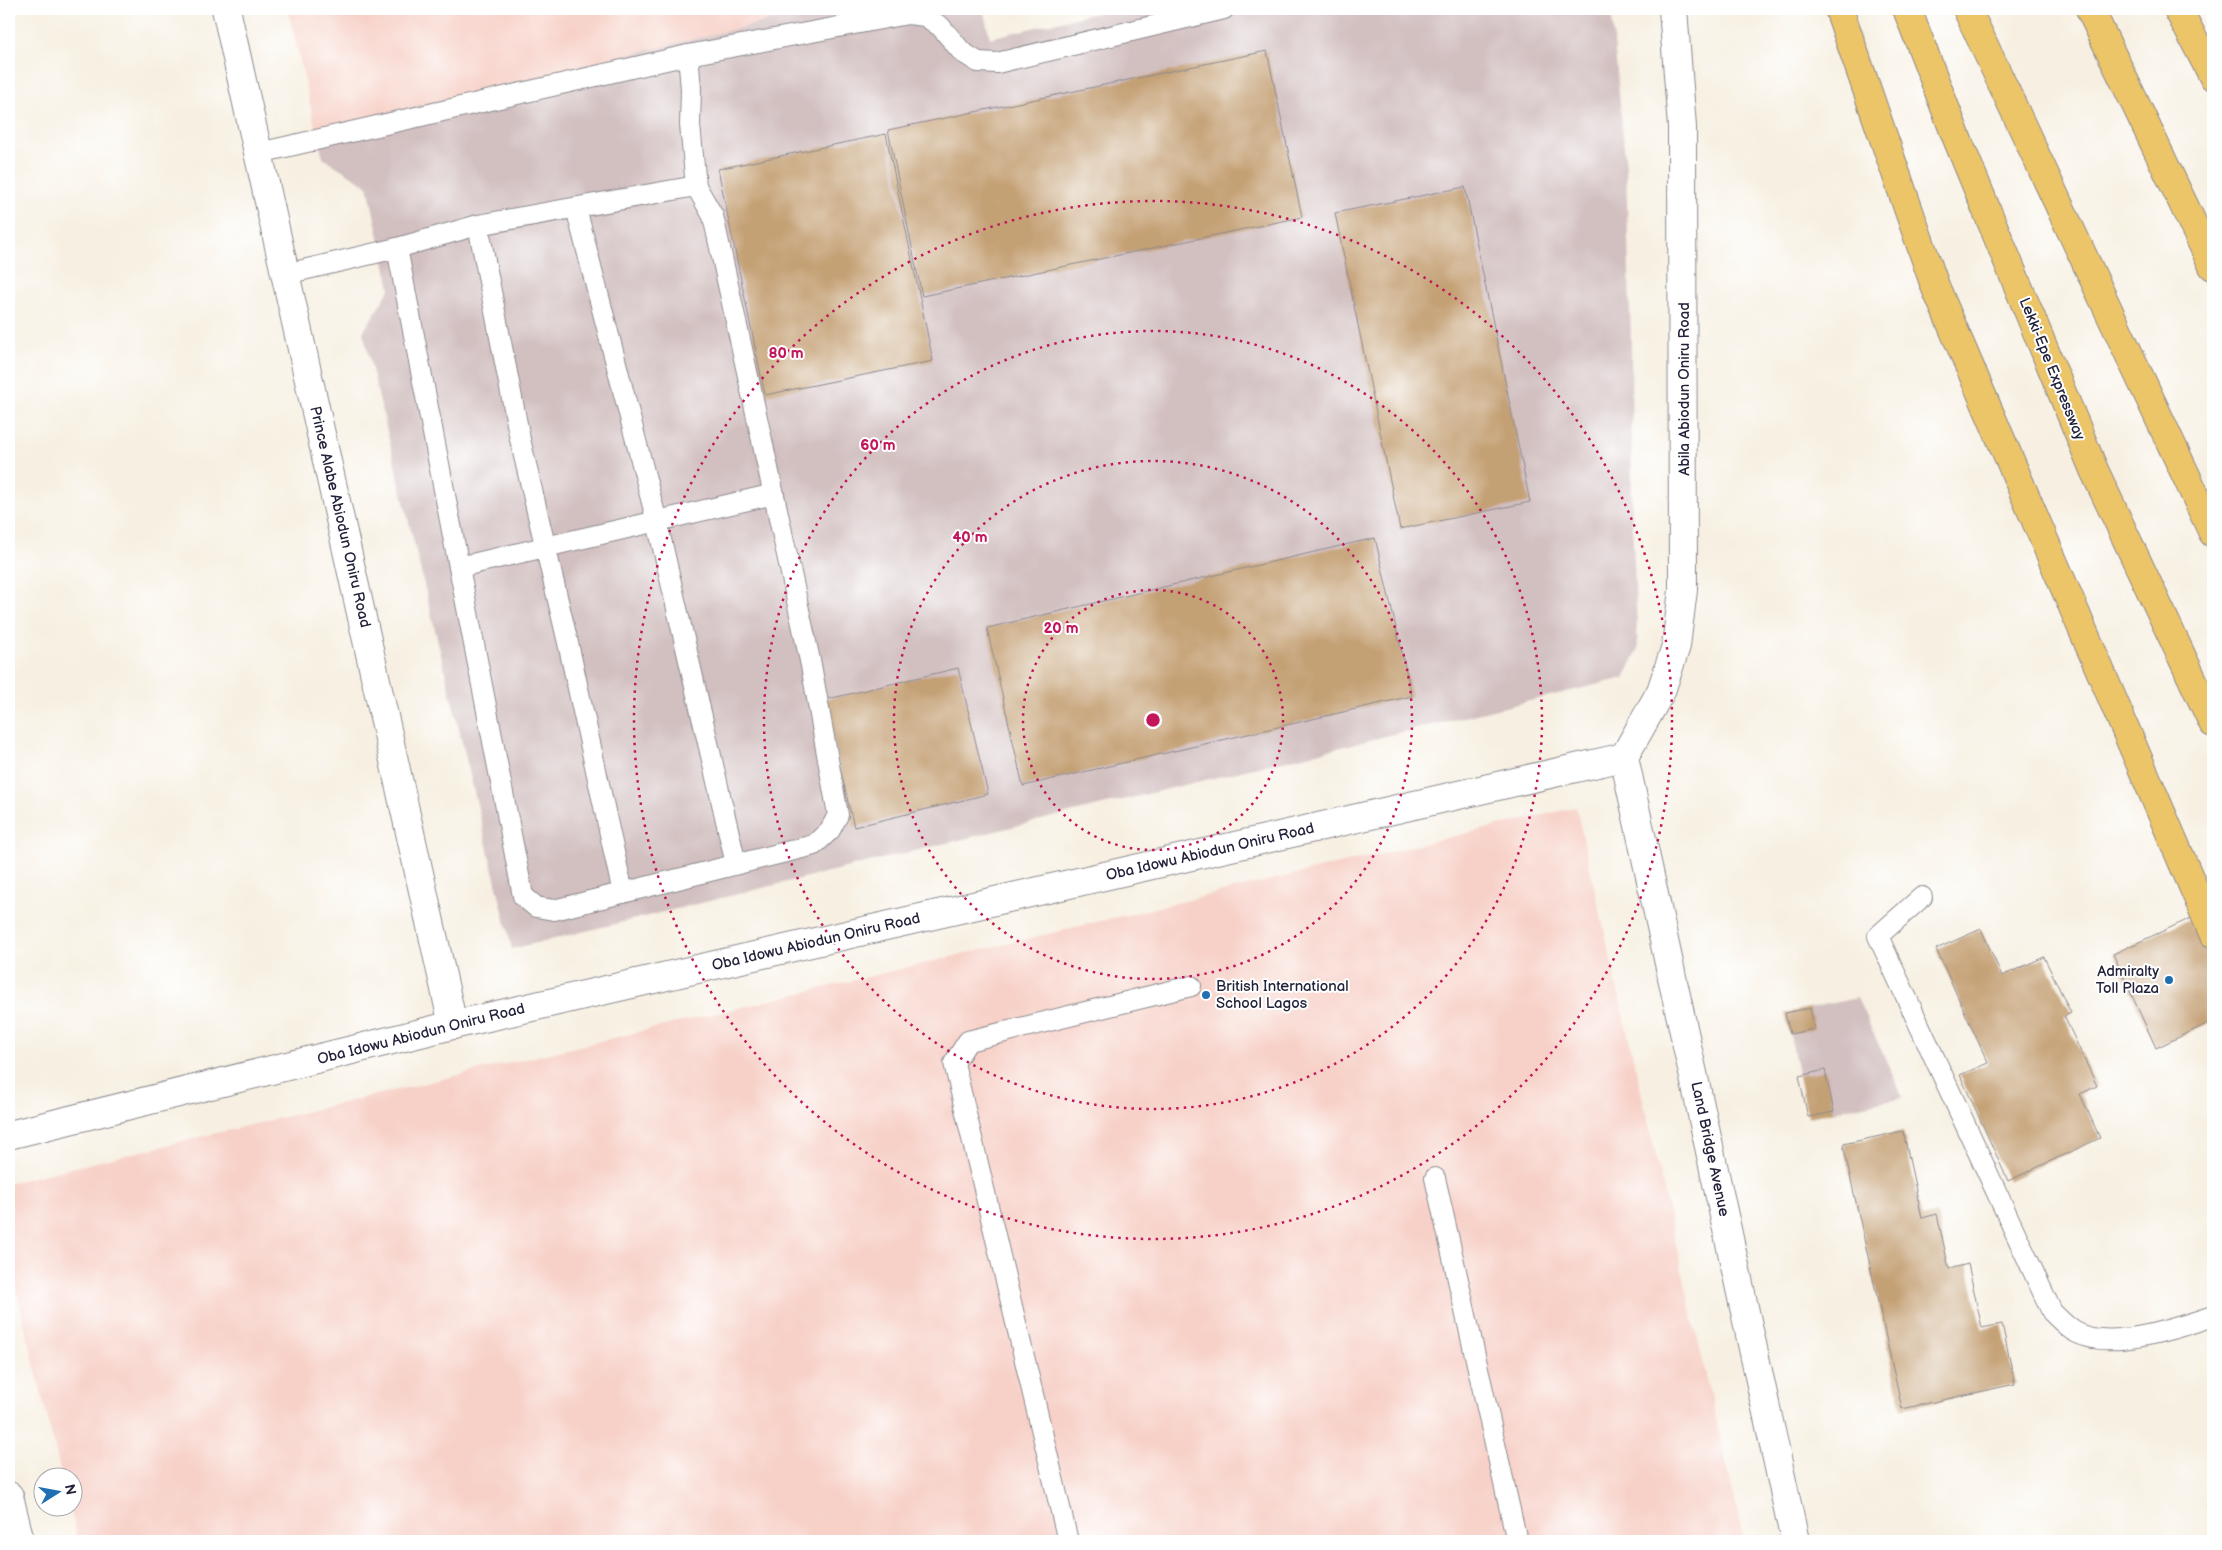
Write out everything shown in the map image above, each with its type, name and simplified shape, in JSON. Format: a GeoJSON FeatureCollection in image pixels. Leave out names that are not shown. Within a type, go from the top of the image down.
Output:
{"type":"FeatureCollection","features":[{"type":"Feature","properties":{"kind":"highway"},"geometry":{"type":"LineString","coordinates":[[1839,9],[1935,286],[2213,934]]}},
{"type":"Feature","properties":{"kind":"highway","name":"Lekki-Epe Expressway"},"geometry":{"type":"LineString","coordinates":[[1907,9],[1956,136],[2094,470],[2213,723]]}},
{"type":"Feature","properties":{"kind":"highway"},"geometry":{"type":"LineString","coordinates":[[1967,9],[2213,533]]}},
{"type":"Feature","properties":{"kind":"highway"},"geometry":{"type":"LineString","coordinates":[[2090,9],[2213,266]]}},
{"type":"Feature","properties":{"kind":"highway"},"geometry":{"type":"LineString","coordinates":[[2178,9],[2213,76]]}},
{"type":"Feature","properties":{"kind":"street","name":"Prince Alabe Abiodun Oniru Road"},"geometry":{"type":"LineString","coordinates":[[226,9],[453,1025]]}},
{"type":"Feature","properties":{"kind":"street","name":"Abila Abiodun Oniru Road"},"geometry":{"type":"LineString","coordinates":[[1624,757],[1661,691],[1676,646],[1683,590],[1682,127],[1673,9]]}},
{"type":"Feature","properties":{"kind":"street","name":"Oba Idowu Abiodun Oniru Road"},"geometry":{"type":"LineString","coordinates":[[9,1135],[453,1025],[1624,757]]}},
{"type":"Feature","properties":{"kind":"street","name":"Land Bridge Avenue"},"geometry":{"type":"LineString","coordinates":[[1624,757],[1795,1541]]}},
{"type":"Feature","properties":{"kind":"street"},"geometry":{"type":"LineString","coordinates":[[9,1496],[20,1541]]}},
{"type":"Feature","properties":{"kind":"lane"},"geometry":{"type":"LineString","coordinates":[[259,153],[688,56],[908,14],[925,16],[941,27],[962,52],[978,62],[997,63],[1224,9]]}},
{"type":"Feature","properties":{"kind":"lane"},"geometry":{"type":"LineString","coordinates":[[397,248],[523,896],[536,908],[554,910],[814,845],[830,830],[838,815],[811,665],[713,216],[696,186],[690,125],[688,56]]}},
{"type":"Feature","properties":{"kind":"lane"},"geometry":{"type":"LineString","coordinates":[[286,274],[397,248],[478,225],[696,186]]}},
{"type":"Feature","properties":{"kind":"lane"},"geometry":{"type":"LineString","coordinates":[[576,208],[657,522],[736,864]]}},
{"type":"Feature","properties":{"kind":"lane"},"geometry":{"type":"LineString","coordinates":[[478,225],[520,439],[568,643],[623,893]]}},
{"type":"Feature","properties":{"kind":"lane"},"geometry":{"type":"LineString","coordinates":[[459,567],[774,494]]}},
{"type":"Feature","properties":{"kind":"lane"},"geometry":{"type":"LineString","coordinates":[[1922,897],[1878,936],[2052,1312],[2072,1330],[2096,1339],[2134,1337],[2180,1327],[2213,1316]]}},
{"type":"Feature","properties":{"kind":"lane"},"geometry":{"type":"LineString","coordinates":[[1068,1541],[954,1063],[968,1041],[1191,986]]}},
{"type":"Feature","properties":{"kind":"lane"},"geometry":{"type":"LineString","coordinates":[[1435,1178],[1517,1541]]}},
{"type":"Feature","properties":{"kind":"shaded area"},"geometry":{"type":"Polygon","coordinates":[[[288,9],[818,9],[316,130],[288,9]]]}},
{"type":"Feature","properties":{"kind":"shaded area"},"geometry":{"type":"Polygon","coordinates":[[[818,9],[983,9],[990,38],[1112,9],[1611,9],[1626,167],[1631,340],[1632,521],[1638,650],[1624,678],[512,949],[363,332],[390,289],[368,186],[323,158],[316,130],[818,9]]]}},
{"type":"Feature","properties":{"kind":"shaded area","name":"British International School Lagos"},"geometry":{"type":"Polygon","coordinates":[[[1576,807],[1744,1541],[78,1541],[72,1518],[82,1518],[82,1468],[60,1468],[9,1262],[9,1183],[1576,807]]]}},
{"type":"Feature","properties":{"kind":"shaded area"},"geometry":{"type":"Polygon","coordinates":[[[1857,998],[1903,1097],[1808,1117],[1785,1013],[1857,998]]]}},
{"type":"Feature","properties":{"kind":"building"},"geometry":{"type":"Polygon","coordinates":[[[1267,51],[1302,217],[922,296],[888,130],[1267,51]]]}},
{"type":"Feature","properties":{"kind":"building"},"geometry":{"type":"Polygon","coordinates":[[[886,134],[933,361],[765,395],[718,169],[886,134]]]}},
{"type":"Feature","properties":{"kind":"building"},"geometry":{"type":"Polygon","coordinates":[[[1465,187],[1530,502],[1400,529],[1335,213],[1465,187]]]}},
{"type":"Feature","properties":{"kind":"building"},"geometry":{"type":"Polygon","coordinates":[[[1375,538],[1412,696],[1023,786],[987,628],[1375,538]]]}},
{"type":"Feature","properties":{"kind":"building"},"geometry":{"type":"Polygon","coordinates":[[[958,668],[988,794],[854,827],[824,700],[958,668]]]}},
{"type":"Feature","properties":{"kind":"building","name":"Admiralty Toll Plaza"},"geometry":{"type":"Polygon","coordinates":[[[2213,908],[2213,1021],[2156,1048],[2113,954],[2213,908]]]}},
{"type":"Feature","properties":{"kind":"building"},"geometry":{"type":"Polygon","coordinates":[[[1981,929],[2002,976],[2044,957],[2071,1013],[2064,1016],[2097,1086],[2080,1094],[2100,1138],[2008,1181],[1960,1075],[1988,1063],[1936,949],[1981,929]]]}},
{"type":"Feature","properties":{"kind":"building"},"geometry":{"type":"Polygon","coordinates":[[[1810,1008],[1814,1029],[1790,1034],[1785,1013],[1810,1008]]]}},
{"type":"Feature","properties":{"kind":"building"},"geometry":{"type":"Polygon","coordinates":[[[1825,1070],[1834,1112],[1808,1117],[1799,1076],[1825,1070]]]}},
{"type":"Feature","properties":{"kind":"building"},"geometry":{"type":"Polygon","coordinates":[[[1903,1131],[1922,1218],[1937,1214],[1949,1269],[1968,1264],[1982,1328],[2002,1324],[2015,1384],[1902,1409],[1843,1144],[1903,1131]]]}},
{"type":"Feature","properties":{"kind":"place","name":"Admiralty Toll Plaza"},"geometry":{"type":"Point","coordinates":[2169,980]}},
{"type":"Feature","properties":{"kind":"place","name":"British International School Lagos"},"geometry":{"type":"Point","coordinates":[1206,995]}}]}
